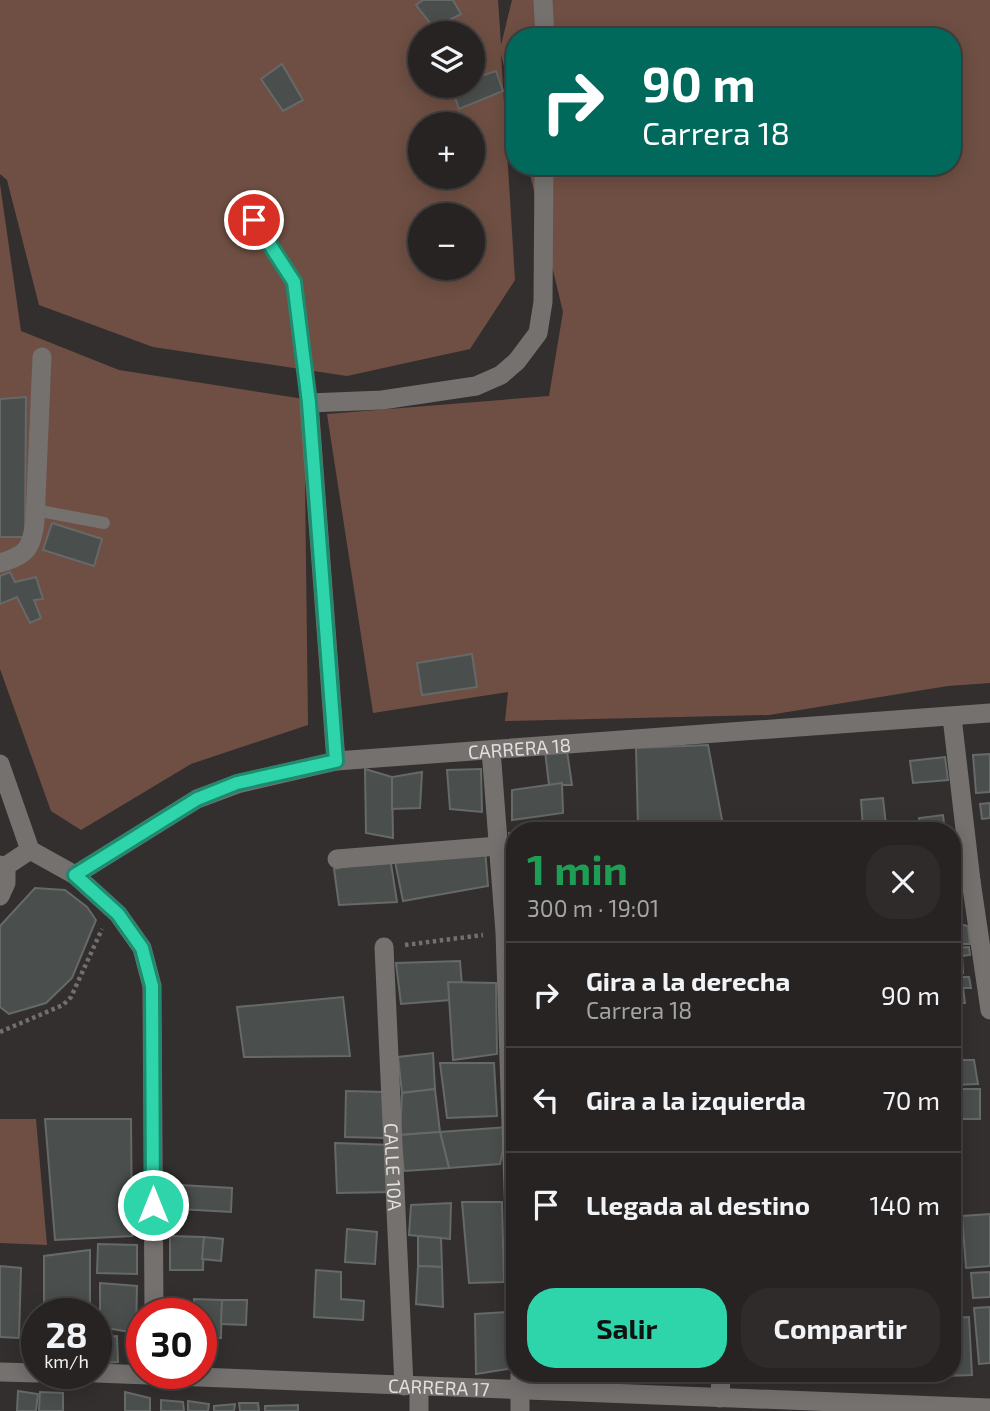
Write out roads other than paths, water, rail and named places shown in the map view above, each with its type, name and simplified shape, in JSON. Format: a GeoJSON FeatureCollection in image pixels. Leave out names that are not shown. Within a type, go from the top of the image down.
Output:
{"type":"FeatureCollection","features":[{"type":"Feature","properties":{"kind":"street"},"geometry":{"type":"LineString","coordinates":[[543,0],[545,28]]}},
{"type":"Feature","properties":{"kind":"street"},"geometry":{"type":"LineString","coordinates":[[336,761],[309,403],[382,400],[476,386],[500,375],[517,361],[537,333],[542,302],[544,175]]}},
{"type":"Feature","properties":{"kind":"street"},"geometry":{"type":"LineString","coordinates":[[0,563],[25,554],[32,542],[42,357]]}},
{"type":"Feature","properties":{"kind":"street","name":"CARRERA 18"},"geometry":{"type":"LineString","coordinates":[[75,875],[197,799],[237,783],[336,761],[990,713]]}},
{"type":"Feature","properties":{"kind":"street"},"geometry":{"type":"LineString","coordinates":[[952,717],[958,822]]}},
{"type":"Feature","properties":{"kind":"street"},"geometry":{"type":"LineString","coordinates":[[491,750],[498,846],[506,903]]}},
{"type":"Feature","properties":{"kind":"street"},"geometry":{"type":"LineString","coordinates":[[0,765],[30,850],[75,875],[118,914],[142,948],[152,986],[154,1298]]}},
{"type":"Feature","properties":{"kind":"street"},"geometry":{"type":"LineString","coordinates":[[337,859],[498,846]]}},
{"type":"Feature","properties":{"kind":"street"},"geometry":{"type":"LineString","coordinates":[[0,896],[6,883],[3,866],[30,850]]}},
{"type":"Feature","properties":{"kind":"street"},"geometry":{"type":"LineString","coordinates":[[962,882],[990,1010]]}},
{"type":"Feature","properties":{"kind":"street","name":"CALLE 10A"},"geometry":{"type":"LineString","coordinates":[[384,947],[412,1387],[419,1411]]}},
{"type":"Feature","properties":{"kind":"street"},"geometry":{"type":"LineString","coordinates":[[0,1372],[21,1373]]}},
{"type":"Feature","properties":{"kind":"street","name":"CARRERA 17"},"geometry":{"type":"LineString","coordinates":[[217,1377],[412,1387],[520,1382],[720,1398],[990,1408]]}},
{"type":"Feature","properties":{"kind":"street"},"geometry":{"type":"LineString","coordinates":[[520,1382],[520,1411]]}},
{"type":"Feature","properties":{"kind":"street"},"geometry":{"type":"LineString","coordinates":[[720,1382],[720,1398]]}},
{"type":"Feature","properties":{"kind":"lane"},"geometry":{"type":"LineString","coordinates":[[254,220],[294,282],[309,403]]}},
{"type":"Feature","properties":{"kind":"lane"},"geometry":{"type":"LineString","coordinates":[[35,510],[104,523]]}}]}
